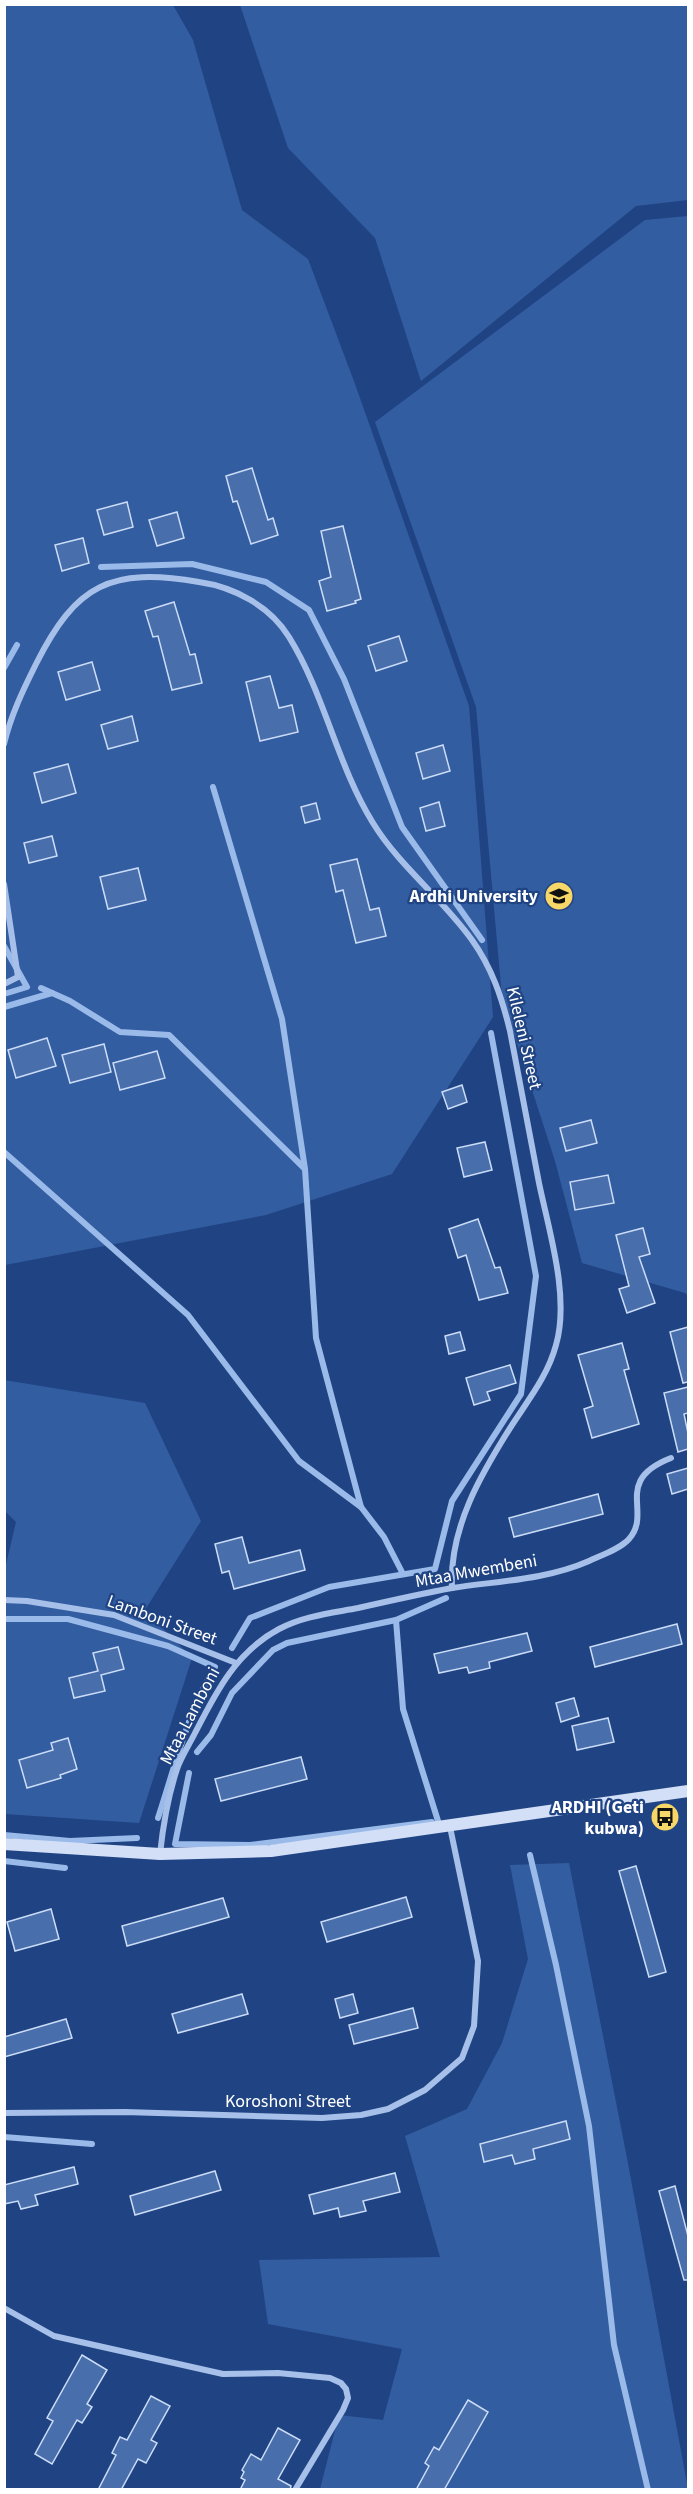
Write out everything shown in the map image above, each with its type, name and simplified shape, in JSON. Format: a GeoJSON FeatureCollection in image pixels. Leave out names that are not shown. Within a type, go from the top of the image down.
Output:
{"type":"FeatureCollection","features":[{"type":"Feature","properties":{"kind":"street","name":"Kileleni Street"},"geometry":{"type":"LineString","coordinates":[[4,744],[10,719],[49,638],[68,611],[102,585],[128,578],[170,577],[216,584],[243,595],[268,613],[289,636],[371,820],[391,850],[473,940],[491,971],[502,998],[510,1031],[551,1239],[558,1280],[559,1334],[556,1348],[537,1389],[512,1425],[464,1515],[452,1560],[452,1588]]}},
{"type":"Feature","properties":{"kind":"street"},"geometry":{"type":"LineString","coordinates":[[4,884],[18,977],[4,984]]}},
{"type":"Feature","properties":{"kind":"street","name":"Mtaa Mwembeni"},"geometry":{"type":"LineString","coordinates":[[236,1663],[258,1642],[280,1628],[311,1617],[452,1588],[529,1579],[587,1562],[629,1539],[636,1526],[637,1488],[643,1476],[656,1464],[671,1458]]}},
{"type":"Feature","properties":{"kind":"street","name":"Lamboni Street"},"geometry":{"type":"LineString","coordinates":[[4,1600],[27,1601],[114,1615],[236,1663]]}},
{"type":"Feature","properties":{"kind":"street","name":"Mtaa Lamboni"},"geometry":{"type":"LineString","coordinates":[[160,1854],[163,1826],[177,1768],[219,1687],[236,1663]]}},
{"type":"Feature","properties":{"kind":"street"},"geometry":{"type":"LineString","coordinates":[[4,1844],[160,1854],[271,1851],[688,1791]]}},
{"type":"Feature","properties":{"kind":"street","name":"Koroshoni Street"},"geometry":{"type":"LineString","coordinates":[[4,2113],[125,2112],[322,2118],[362,2115],[388,2109],[425,2090],[462,2058],[474,2026],[478,1961],[450,1827]]}},
{"type":"Feature","properties":{"kind":"street"},"geometry":{"type":"LineString","coordinates":[[4,2308],[54,2336],[223,2374],[310,2375],[341,2383],[346,2389],[348,2398],[343,2410],[295,2490]]}},
{"type":"Feature","properties":{"kind":"shaded area"},"geometry":{"type":"Polygon","coordinates":[[[5,5],[173,5],[193,40],[242,210],[308,259],[355,384],[469,706],[493,1017],[392,1174],[266,1215],[5,1265],[5,5]]]}},
{"type":"Feature","properties":{"kind":"shaded area"},"geometry":{"type":"Polygon","coordinates":[[[240,5],[688,5],[688,200],[636,206],[421,381],[375,238],[288,148],[240,5]]]}},
{"type":"Feature","properties":{"kind":"shaded area"},"geometry":{"type":"Polygon","coordinates":[[[688,216],[688,1296],[685,1293],[582,1263],[555,1161],[502,997],[476,707],[375,422],[645,220],[688,216]]]}},
{"type":"Feature","properties":{"kind":"shaded area"},"geometry":{"type":"Polygon","coordinates":[[[4,1380],[145,1403],[201,1521],[145,1610],[192,1658],[139,1823],[5,1814],[4,1573],[16,1522],[5,1511],[4,1380]]]}},
{"type":"Feature","properties":{"kind":"shaded area"},"geometry":{"type":"Polygon","coordinates":[[[569,1863],[627,2158],[688,2489],[320,2489],[339,2415],[383,2420],[402,2349],[268,2324],[259,2260],[440,2257],[405,2136],[467,2109],[502,2043],[528,1959],[510,1865],[569,1863]]]}},
{"type":"Feature","properties":{"kind":"building"},"geometry":{"type":"Polygon","coordinates":[[[252,468],[268,520],[273,518],[278,535],[251,544],[237,501],[233,502],[226,476],[252,468]]]}},
{"type":"Feature","properties":{"kind":"building"},"geometry":{"type":"Polygon","coordinates":[[[127,502],[133,527],[104,535],[97,510],[127,502]]]}},
{"type":"Feature","properties":{"kind":"building"},"geometry":{"type":"Polygon","coordinates":[[[177,512],[184,538],[157,546],[149,520],[177,512]]]}},
{"type":"Feature","properties":{"kind":"building"},"geometry":{"type":"Polygon","coordinates":[[[343,526],[361,599],[355,601],[356,603],[327,611],[319,581],[331,577],[321,531],[343,526]]]}},
{"type":"Feature","properties":{"kind":"building"},"geometry":{"type":"Polygon","coordinates":[[[83,538],[89,563],[62,571],[55,545],[83,538]]]}},
{"type":"Feature","properties":{"kind":"building"},"geometry":{"type":"Polygon","coordinates":[[[174,602],[190,655],[195,654],[202,683],[172,690],[158,636],[153,637],[145,611],[174,602]]]}},
{"type":"Feature","properties":{"kind":"building"},"geometry":{"type":"Polygon","coordinates":[[[399,636],[407,661],[376,671],[368,646],[399,636]]]}},
{"type":"Feature","properties":{"kind":"building"},"geometry":{"type":"Polygon","coordinates":[[[92,662],[100,690],[66,700],[58,672],[92,662]]]}},
{"type":"Feature","properties":{"kind":"building"},"geometry":{"type":"Polygon","coordinates":[[[270,676],[279,708],[292,705],[298,732],[260,741],[246,682],[270,676]]]}},
{"type":"Feature","properties":{"kind":"building"},"geometry":{"type":"Polygon","coordinates":[[[132,716],[138,741],[108,749],[101,725],[132,716]]]}},
{"type":"Feature","properties":{"kind":"building"},"geometry":{"type":"Polygon","coordinates":[[[443,745],[450,771],[423,779],[416,753],[443,745]]]}},
{"type":"Feature","properties":{"kind":"building"},"geometry":{"type":"Polygon","coordinates":[[[68,764],[76,793],[42,803],[34,773],[68,764]]]}},
{"type":"Feature","properties":{"kind":"building"},"geometry":{"type":"Polygon","coordinates":[[[439,802],[445,826],[426,831],[420,808],[439,802]]]}},
{"type":"Feature","properties":{"kind":"building"},"geometry":{"type":"Polygon","coordinates":[[[316,803],[320,819],[305,823],[301,807],[316,803]]]}},
{"type":"Feature","properties":{"kind":"building"},"geometry":{"type":"Polygon","coordinates":[[[52,836],[57,856],[29,863],[24,843],[52,836]]]}},
{"type":"Feature","properties":{"kind":"building"},"geometry":{"type":"Polygon","coordinates":[[[357,859],[370,910],[379,908],[386,936],[356,943],[343,890],[336,892],[330,865],[357,859]]]}},
{"type":"Feature","properties":{"kind":"building"},"geometry":{"type":"Polygon","coordinates":[[[138,868],[146,900],[108,909],[100,877],[138,868]]]}},
{"type":"Feature","properties":{"kind":"building"},"geometry":{"type":"Polygon","coordinates":[[[47,1038],[56,1066],[16,1078],[8,1050],[47,1038]]]}},
{"type":"Feature","properties":{"kind":"building"},"geometry":{"type":"Polygon","coordinates":[[[104,1044],[111,1072],[70,1083],[62,1055],[104,1044]]]}},
{"type":"Feature","properties":{"kind":"building"},"geometry":{"type":"Polygon","coordinates":[[[157,1051],[165,1078],[120,1090],[113,1063],[157,1051]]]}},
{"type":"Feature","properties":{"kind":"building"},"geometry":{"type":"Polygon","coordinates":[[[462,1085],[467,1102],[448,1109],[442,1092],[462,1085]]]}},
{"type":"Feature","properties":{"kind":"building"},"geometry":{"type":"Polygon","coordinates":[[[591,1120],[597,1143],[566,1151],[560,1128],[591,1120]]]}},
{"type":"Feature","properties":{"kind":"building"},"geometry":{"type":"Polygon","coordinates":[[[485,1142],[492,1170],[464,1177],[457,1148],[485,1142]]]}},
{"type":"Feature","properties":{"kind":"building"},"geometry":{"type":"Polygon","coordinates":[[[608,1175],[614,1203],[575,1210],[570,1182],[608,1175]]]}},
{"type":"Feature","properties":{"kind":"building"},"geometry":{"type":"Polygon","coordinates":[[[478,1219],[495,1268],[500,1267],[508,1293],[479,1300],[466,1255],[458,1258],[449,1229],[478,1219]]]}},
{"type":"Feature","properties":{"kind":"building"},"geometry":{"type":"Polygon","coordinates":[[[643,1228],[650,1254],[639,1257],[655,1303],[627,1313],[619,1289],[629,1286],[616,1235],[643,1228]]]}},
{"type":"Feature","properties":{"kind":"building"},"geometry":{"type":"Polygon","coordinates":[[[688,1327],[688,1382],[683,1383],[670,1332],[688,1327]]]}},
{"type":"Feature","properties":{"kind":"building"},"geometry":{"type":"Polygon","coordinates":[[[460,1332],[465,1350],[449,1354],[445,1336],[460,1332]]]}},
{"type":"Feature","properties":{"kind":"building"},"geometry":{"type":"Polygon","coordinates":[[[622,1343],[629,1369],[624,1370],[639,1424],[592,1438],[584,1409],[593,1406],[578,1355],[622,1343]]]}},
{"type":"Feature","properties":{"kind":"building"},"geometry":{"type":"Polygon","coordinates":[[[510,1365],[516,1383],[487,1392],[490,1400],[474,1405],[466,1378],[510,1365]]]}},
{"type":"Feature","properties":{"kind":"building"},"geometry":{"type":"Polygon","coordinates":[[[688,1387],[688,1413],[684,1414],[688,1433],[688,1449],[678,1452],[664,1393],[688,1387]]]}},
{"type":"Feature","properties":{"kind":"building"},"geometry":{"type":"Polygon","coordinates":[[[688,1468],[688,1489],[672,1494],[667,1474],[688,1468]]]}},
{"type":"Feature","properties":{"kind":"building"},"geometry":{"type":"Polygon","coordinates":[[[598,1494],[603,1514],[514,1537],[509,1518],[598,1494]]]}},
{"type":"Feature","properties":{"kind":"building"},"geometry":{"type":"Polygon","coordinates":[[[242,1537],[249,1563],[300,1550],[305,1570],[234,1589],[229,1571],[222,1573],[215,1544],[242,1537]]]}},
{"type":"Feature","properties":{"kind":"building"},"geometry":{"type":"Polygon","coordinates":[[[677,1624],[682,1644],[595,1667],[590,1647],[677,1624]]]}},
{"type":"Feature","properties":{"kind":"building"},"geometry":{"type":"Polygon","coordinates":[[[527,1633],[532,1651],[489,1662],[490,1668],[469,1673],[467,1667],[439,1673],[434,1654],[527,1633]]]}},
{"type":"Feature","properties":{"kind":"building"},"geometry":{"type":"Polygon","coordinates":[[[118,1647],[124,1669],[101,1675],[105,1691],[74,1698],[69,1678],[98,1671],[93,1653],[118,1647]]]}},
{"type":"Feature","properties":{"kind":"building"},"geometry":{"type":"Polygon","coordinates":[[[574,1698],[579,1716],[561,1722],[556,1703],[574,1698]]]}},
{"type":"Feature","properties":{"kind":"building"},"geometry":{"type":"Polygon","coordinates":[[[608,1718],[614,1742],[577,1750],[572,1726],[608,1718]]]}},
{"type":"Feature","properties":{"kind":"building"},"geometry":{"type":"Polygon","coordinates":[[[68,1738],[77,1769],[60,1775],[61,1778],[27,1788],[19,1760],[53,1750],[51,1743],[68,1738]]]}},
{"type":"Feature","properties":{"kind":"building"},"geometry":{"type":"Polygon","coordinates":[[[301,1757],[307,1779],[221,1801],[215,1779],[301,1757]]]}},
{"type":"Feature","properties":{"kind":"building"},"geometry":{"type":"Polygon","coordinates":[[[636,1866],[666,1972],[649,1977],[619,1871],[636,1866]]]}},
{"type":"Feature","properties":{"kind":"building"},"geometry":{"type":"Polygon","coordinates":[[[406,1897],[412,1917],[327,1942],[321,1922],[406,1897]]]}},
{"type":"Feature","properties":{"kind":"building"},"geometry":{"type":"Polygon","coordinates":[[[223,1898],[229,1917],[127,1946],[122,1926],[223,1898]]]}},
{"type":"Feature","properties":{"kind":"building"},"geometry":{"type":"Polygon","coordinates":[[[51,1909],[59,1939],[15,1951],[7,1922],[51,1909]]]}},
{"type":"Feature","properties":{"kind":"building"},"geometry":{"type":"Polygon","coordinates":[[[242,1994],[248,2014],[178,2033],[172,2014],[242,1994]]]}},
{"type":"Feature","properties":{"kind":"building"},"geometry":{"type":"Polygon","coordinates":[[[353,1994],[358,2013],[340,2018],[335,1999],[353,1994]]]}},
{"type":"Feature","properties":{"kind":"building"},"geometry":{"type":"Polygon","coordinates":[[[413,2008],[418,2028],[354,2044],[349,2025],[413,2008]]]}},
{"type":"Feature","properties":{"kind":"building"},"geometry":{"type":"Polygon","coordinates":[[[66,2019],[72,2038],[4,2057],[4,2037],[66,2019]]]}},
{"type":"Feature","properties":{"kind":"building"},"geometry":{"type":"Polygon","coordinates":[[[566,2121],[570,2139],[533,2149],[535,2159],[515,2164],[512,2155],[484,2162],[480,2144],[566,2121]]]}},
{"type":"Feature","properties":{"kind":"building"},"geometry":{"type":"Polygon","coordinates":[[[74,2167],[78,2184],[35,2195],[38,2205],[21,2209],[18,2201],[4,2204],[4,2185],[74,2167]]]}},
{"type":"Feature","properties":{"kind":"building"},"geometry":{"type":"Polygon","coordinates":[[[215,2171],[221,2190],[135,2215],[130,2196],[215,2171]]]}},
{"type":"Feature","properties":{"kind":"building"},"geometry":{"type":"Polygon","coordinates":[[[395,2173],[400,2192],[363,2201],[366,2211],[340,2217],[338,2208],[314,2214],[309,2195],[395,2173]]]}},
{"type":"Feature","properties":{"kind":"building"},"geometry":{"type":"Polygon","coordinates":[[[675,2186],[688,2236],[688,2280],[684,2280],[659,2191],[675,2186]]]}},
{"type":"Feature","properties":{"kind":"building"},"geometry":{"type":"Polygon","coordinates":[[[82,2355],[107,2370],[87,2404],[92,2407],[82,2423],[77,2420],[52,2464],[35,2454],[53,2421],[47,2418],[82,2355]]]}},
{"type":"Feature","properties":{"kind":"building"},"geometry":{"type":"Polygon","coordinates":[[[151,2396],[170,2406],[151,2440],[157,2443],[146,2463],[138,2459],[121,2490],[98,2490],[116,2455],[112,2453],[120,2437],[127,2440],[151,2396]]]}},
{"type":"Feature","properties":{"kind":"building"},"geometry":{"type":"Polygon","coordinates":[[[468,2400],[488,2412],[444,2490],[416,2490],[429,2466],[425,2463],[434,2447],[439,2450],[468,2400]]]}},
{"type":"Feature","properties":{"kind":"building"},"geometry":{"type":"Polygon","coordinates":[[[278,2428],[300,2440],[278,2479],[291,2486],[290,2490],[240,2490],[245,2480],[241,2478],[244,2472],[242,2470],[251,2454],[261,2460],[278,2428]]]}},
{"type":"Feature","properties":{"kind":"waterway"},"geometry":{"type":"LineString","coordinates":[[101,567],[192,564],[266,582],[309,610],[344,679],[402,827],[482,940]]}},
{"type":"Feature","properties":{"kind":"waterway"},"geometry":{"type":"LineString","coordinates":[[4,668],[17,645]]}},
{"type":"Feature","properties":{"kind":"waterway"},"geometry":{"type":"LineString","coordinates":[[213,787],[282,1019],[305,1169],[316,1338],[361,1507],[384,1537],[403,1574]]}},
{"type":"Feature","properties":{"kind":"waterway"},"geometry":{"type":"LineString","coordinates":[[4,946],[27,987],[4,994]]}},
{"type":"Feature","properties":{"kind":"waterway"},"geometry":{"type":"LineString","coordinates":[[41,988],[70,1001],[120,1032],[169,1035],[304,1168]]}},
{"type":"Feature","properties":{"kind":"waterway"},"geometry":{"type":"LineString","coordinates":[[4,1007],[52,993]]}},
{"type":"Feature","properties":{"kind":"waterway"},"geometry":{"type":"LineString","coordinates":[[232,1648],[250,1618],[329,1587],[435,1569],[452,1501],[521,1394],[536,1276],[491,1033]]}},
{"type":"Feature","properties":{"kind":"waterway"},"geometry":{"type":"LineString","coordinates":[[4,1152],[188,1315],[299,1461],[361,1507]]}},
{"type":"Feature","properties":{"kind":"waterway"},"geometry":{"type":"LineString","coordinates":[[197,1752],[211,1735],[232,1693],[273,1650],[287,1643],[396,1620],[446,1598]]}},
{"type":"Feature","properties":{"kind":"waterway"},"geometry":{"type":"LineString","coordinates":[[4,1619],[68,1619],[168,1646],[215,1667],[189,1722],[158,1818]]}},
{"type":"Feature","properties":{"kind":"waterway"},"geometry":{"type":"LineString","coordinates":[[396,1620],[403,1709],[438,1821]]}},
{"type":"Feature","properties":{"kind":"waterway"},"geometry":{"type":"LineString","coordinates":[[189,1773],[175,1844],[250,1845],[432,1822]]}},
{"type":"Feature","properties":{"kind":"waterway"},"geometry":{"type":"LineString","coordinates":[[4,1835],[70,1841],[137,1838]]}},
{"type":"Feature","properties":{"kind":"waterway"},"geometry":{"type":"LineString","coordinates":[[530,1855],[556,1965],[589,2126],[614,2345],[648,2490]]}},
{"type":"Feature","properties":{"kind":"waterway"},"geometry":{"type":"LineString","coordinates":[[4,1861],[65,1868]]}},
{"type":"Feature","properties":{"kind":"waterway"},"geometry":{"type":"LineString","coordinates":[[4,2137],[92,2144]]}},
{"type":"Feature","properties":{"kind":"place","name":"Ardhi University"},"geometry":{"type":"Point","coordinates":[559,896]}},
{"type":"Feature","properties":{"kind":"place","name":"ARDHI (Geti kubwa)"},"geometry":{"type":"Point","coordinates":[665,1817]}}]}
